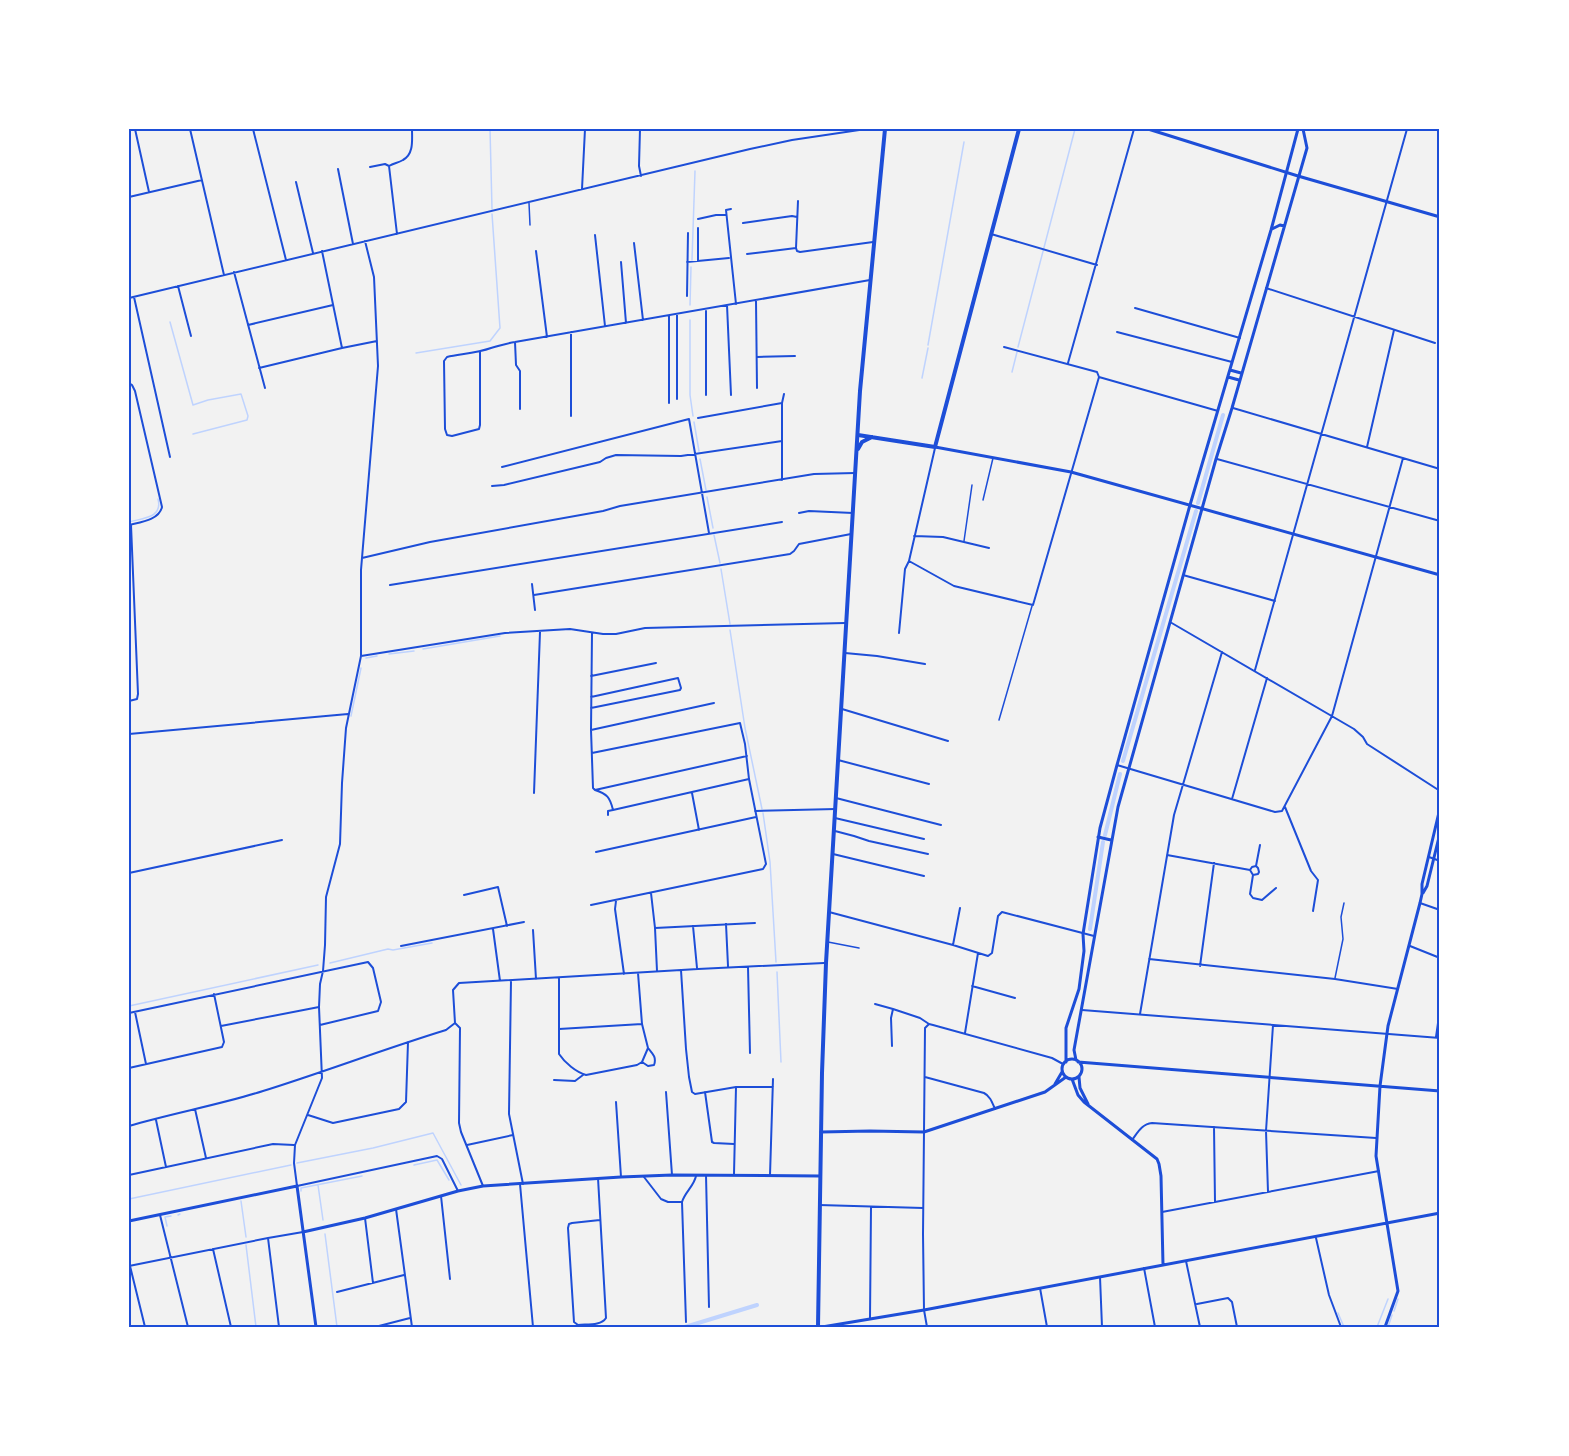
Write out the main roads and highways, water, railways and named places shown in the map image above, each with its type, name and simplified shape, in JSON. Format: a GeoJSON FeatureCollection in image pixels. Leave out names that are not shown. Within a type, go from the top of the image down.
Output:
{"type":"FeatureCollection","features":[{"type":"Feature","properties":{"kind":"main road"},"geometry":{"type":"LineString","coordinates":[[820,1327],[819,1205],[827,941],[860,391],[885,129]]}},
{"type":"Feature","properties":{"kind":"main road"},"geometry":{"type":"LineString","coordinates":[[858,435],[935,447],[1019,129]]}},
{"type":"Feature","properties":{"kind":"main road"},"geometry":{"type":"LineString","coordinates":[[856,454],[862,442],[873,436]]}},
{"type":"Feature","properties":{"kind":"waterway"},"geometry":{"type":"LineString","coordinates":[[490,129],[492,209]]}},
{"type":"Feature","properties":{"kind":"waterway"},"geometry":{"type":"LineString","coordinates":[[1018,347],[1075,129]]}},
{"type":"Feature","properties":{"kind":"waterway"},"geometry":{"type":"LineString","coordinates":[[928,345],[964,142]]}},
{"type":"Feature","properties":{"kind":"waterway"},"geometry":{"type":"LineString","coordinates":[[692,260],[695,171]]}},
{"type":"Feature","properties":{"kind":"waterway"},"geometry":{"type":"LineString","coordinates":[[416,353],[490,341],[500,328],[492,214]]}},
{"type":"Feature","properties":{"kind":"waterway"},"geometry":{"type":"LineString","coordinates":[[690,305],[691,267]]}},
{"type":"Feature","properties":{"kind":"waterway"},"geometry":{"type":"LineString","coordinates":[[690,320],[690,395],[693,416]]}},
{"type":"Feature","properties":{"kind":"waterway"},"geometry":{"type":"LineString","coordinates":[[170,322],[193,405],[241,394],[248,416],[247,420],[193,434]]}},
{"type":"Feature","properties":{"kind":"waterway"},"geometry":{"type":"LineString","coordinates":[[922,378],[928,348]]}},
{"type":"Feature","properties":{"kind":"waterway"},"geometry":{"type":"LineString","coordinates":[[1012,372],[1017,352]]}},
{"type":"Feature","properties":{"kind":"waterway"},"geometry":{"type":"LineString","coordinates":[[1198,503],[1223,415]]}},
{"type":"Feature","properties":{"kind":"waterway"},"geometry":{"type":"LineString","coordinates":[[694,422],[699,451]]}},
{"type":"Feature","properties":{"kind":"waterway"},"geometry":{"type":"LineString","coordinates":[[700,459],[706,490]]}},
{"type":"Feature","properties":{"kind":"waterway"},"geometry":{"type":"LineString","coordinates":[[707,497],[713,528]]}},
{"type":"Feature","properties":{"kind":"waterway"},"geometry":{"type":"LineString","coordinates":[[129,522],[155,514],[158,510],[158,499]]}},
{"type":"Feature","properties":{"kind":"waterway"},"geometry":{"type":"LineString","coordinates":[[1123,761],[1196,511]]}},
{"type":"Feature","properties":{"kind":"waterway"},"geometry":{"type":"LineString","coordinates":[[714,535],[720,563]]}},
{"type":"Feature","properties":{"kind":"waterway"},"geometry":{"type":"LineString","coordinates":[[721,569],[730,624]]}},
{"type":"Feature","properties":{"kind":"waterway"},"geometry":{"type":"LineString","coordinates":[[730,630],[745,728],[762,809]]}},
{"type":"Feature","properties":{"kind":"waterway"},"geometry":{"type":"LineString","coordinates":[[423,649],[500,636]]}},
{"type":"Feature","properties":{"kind":"waterway"},"geometry":{"type":"LineString","coordinates":[[389,654],[414,651]]}},
{"type":"Feature","properties":{"kind":"waterway"},"geometry":{"type":"LineString","coordinates":[[366,658],[377,656]]}},
{"type":"Feature","properties":{"kind":"waterway"},"geometry":{"type":"LineString","coordinates":[[351,716],[361,668]]}},
{"type":"Feature","properties":{"kind":"waterway"},"geometry":{"type":"LineString","coordinates":[[1105,835],[1120,774]]}},
{"type":"Feature","properties":{"kind":"waterway"},"geometry":{"type":"LineString","coordinates":[[763,813],[770,862],[776,962]]}},
{"type":"Feature","properties":{"kind":"waterway"},"geometry":{"type":"LineString","coordinates":[[1090,929],[1103,842]]}},
{"type":"Feature","properties":{"kind":"waterway"},"geometry":{"type":"LineString","coordinates":[[330,963],[388,949],[432,943]]}},
{"type":"Feature","properties":{"kind":"waterway"},"geometry":{"type":"LineString","coordinates":[[129,1006],[318,965]]}},
{"type":"Feature","properties":{"kind":"waterway"},"geometry":{"type":"LineString","coordinates":[[777,972],[781,1062]]}},
{"type":"Feature","properties":{"kind":"waterway"},"geometry":{"type":"LineString","coordinates":[[297,1163],[433,1133],[461,1185]]}},
{"type":"Feature","properties":{"kind":"waterway"},"geometry":{"type":"LineString","coordinates":[[414,1165],[437,1160],[449,1180]]}},
{"type":"Feature","properties":{"kind":"waterway"},"geometry":{"type":"LineString","coordinates":[[129,1199],[291,1165]]}},
{"type":"Feature","properties":{"kind":"waterway"},"geometry":{"type":"LineString","coordinates":[[301,1191],[301,1188],[362,1176]]}},
{"type":"Feature","properties":{"kind":"waterway"},"geometry":{"type":"LineString","coordinates":[[318,1185],[323,1220]]}},
{"type":"Feature","properties":{"kind":"waterway"},"geometry":{"type":"LineString","coordinates":[[241,1201],[246,1237]]}},
{"type":"Feature","properties":{"kind":"waterway"},"geometry":{"type":"LineString","coordinates":[[167,1226],[165,1217],[171,1216]]}},
{"type":"Feature","properties":{"kind":"waterway"},"geometry":{"type":"LineString","coordinates":[[325,1234],[337,1327]]}},
{"type":"Feature","properties":{"kind":"waterway"},"geometry":{"type":"LineString","coordinates":[[246,1245],[256,1327]]}},
{"type":"Feature","properties":{"kind":"waterway"},"geometry":{"type":"LineString","coordinates":[[1377,1327],[1388,1299]]}},
{"type":"Feature","properties":{"kind":"waterway"},"geometry":{"type":"LineString","coordinates":[[1394,1311],[1398,1299]]}},
{"type":"Feature","properties":{"kind":"waterway"},"geometry":{"type":"LineString","coordinates":[[685,1327],[757,1305]]}},
{"type":"Feature","properties":{"kind":"waterway"},"geometry":{"type":"LineString","coordinates":[[1338,1313],[1344,1327]]}},
{"type":"Feature","properties":{"kind":"waterway"},"geometry":{"type":"LineString","coordinates":[[1388,1327],[1392,1315]]}}]}
